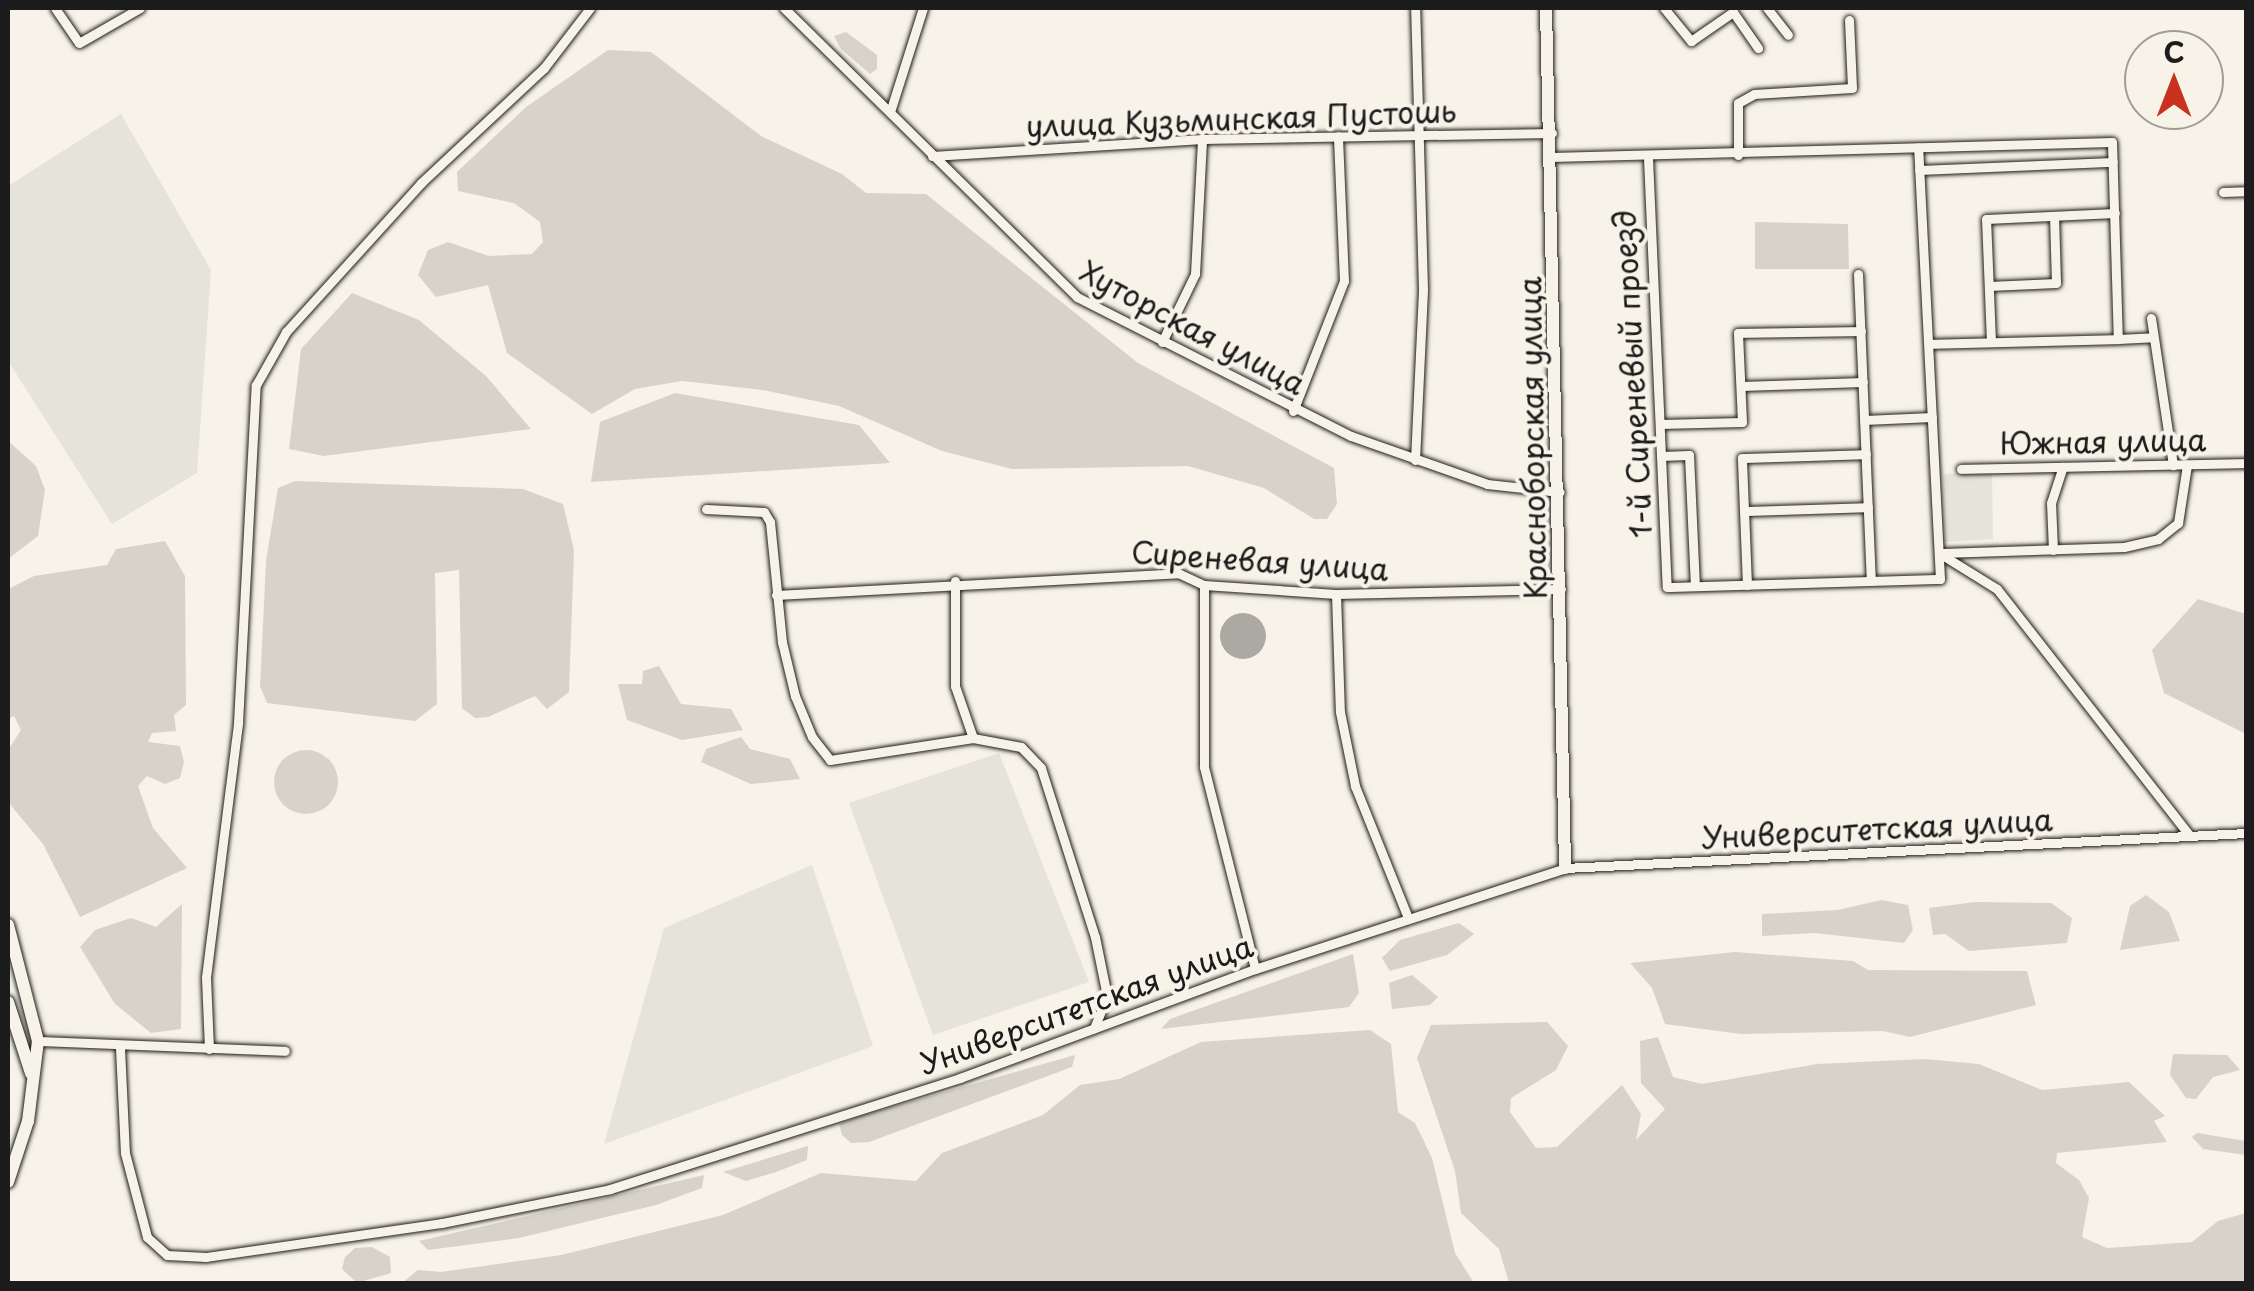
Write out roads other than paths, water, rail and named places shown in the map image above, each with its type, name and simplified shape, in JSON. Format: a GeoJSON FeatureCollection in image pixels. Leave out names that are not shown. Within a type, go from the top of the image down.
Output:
{"type":"FeatureCollection","features":[{"type":"Feature","properties":{"kind":"street"},"geometry":{"type":"LineString","coordinates":[[55,8],[79,43],[140,8]]}},
{"type":"Feature","properties":{"kind":"street"},"geometry":{"type":"LineString","coordinates":[[209,1049],[206,976],[238,723],[256,385],[286,332],[421,184],[544,68],[590,8]]}},
{"type":"Feature","properties":{"kind":"street","name":"Хуторская улица"},"geometry":{"type":"LineString","coordinates":[[784,8],[1048,275],[1162,342],[1293,411],[1487,484],[1560,492]]}},
{"type":"Feature","properties":{"kind":"street"},"geometry":{"type":"LineString","coordinates":[[890,112],[923,8]]}},
{"type":"Feature","properties":{"kind":"street"},"geometry":{"type":"LineString","coordinates":[[1415,460],[1422,289],[1416,8]]}},
{"type":"Feature","properties":{"kind":"street","name":"Красноборская улица"},"geometry":{"type":"LineString","coordinates":[[1546,8],[1560,492],[1565,868]]}},
{"type":"Feature","properties":{"kind":"street"},"geometry":{"type":"LineString","coordinates":[[1664,8],[1690,40],[1733,12],[1758,48]]}},
{"type":"Feature","properties":{"kind":"street"},"geometry":{"type":"LineString","coordinates":[[1767,8],[1788,35]]}},
{"type":"Feature","properties":{"kind":"street"},"geometry":{"type":"LineString","coordinates":[[1738,154],[1738,103],[1754,94],[1852,88],[1848,20]]}},
{"type":"Feature","properties":{"kind":"street","name":"улица Кузьминская Пустошь"},"geometry":{"type":"LineString","coordinates":[[932,156],[1202,139],[1552,133]]}},
{"type":"Feature","properties":{"kind":"street"},"geometry":{"type":"LineString","coordinates":[[1293,411],[1344,281],[1338,136]]}},
{"type":"Feature","properties":{"kind":"street"},"geometry":{"type":"LineString","coordinates":[[1162,342],[1195,274],[1202,139]]}},
{"type":"Feature","properties":{"kind":"street"},"geometry":{"type":"LineString","coordinates":[[1551,158],[2112,142],[2118,338]]}},
{"type":"Feature","properties":{"kind":"street"},"geometry":{"type":"LineString","coordinates":[[1661,456],[1689,456],[1694,586],[1940,578],[1918,148]]}},
{"type":"Feature","properties":{"kind":"street","name":"1-й Сиреневый проезд"},"geometry":{"type":"LineString","coordinates":[[1648,158],[1667,587],[1694,586]]}},
{"type":"Feature","properties":{"kind":"street"},"geometry":{"type":"LineString","coordinates":[[1920,170],[2113,162]]}},
{"type":"Feature","properties":{"kind":"street"},"geometry":{"type":"LineString","coordinates":[[2223,192],[2246,191]]}},
{"type":"Feature","properties":{"kind":"street"},"geometry":{"type":"LineString","coordinates":[[1991,342],[1986,219],[2114,213]]}},
{"type":"Feature","properties":{"kind":"street"},"geometry":{"type":"LineString","coordinates":[[1989,286],[2056,283],[2054,216]]}},
{"type":"Feature","properties":{"kind":"street"},"geometry":{"type":"LineString","coordinates":[[1858,274],[1871,581]]}},
{"type":"Feature","properties":{"kind":"street"},"geometry":{"type":"LineString","coordinates":[[2151,318],[2173,465]]}},
{"type":"Feature","properties":{"kind":"street"},"geometry":{"type":"LineString","coordinates":[[1660,424],[1742,422],[1738,333],[1861,331]]}},
{"type":"Feature","properties":{"kind":"street"},"geometry":{"type":"LineString","coordinates":[[1929,344],[2153,337]]}},
{"type":"Feature","properties":{"kind":"street"},"geometry":{"type":"LineString","coordinates":[[1741,386],[1863,382]]}},
{"type":"Feature","properties":{"kind":"street"},"geometry":{"type":"LineString","coordinates":[[1864,420],[1932,417]]}},
{"type":"Feature","properties":{"kind":"street"},"geometry":{"type":"LineString","coordinates":[[1747,584],[1742,458],[1866,454]]}},
{"type":"Feature","properties":{"kind":"street","name":"Южная улица"},"geometry":{"type":"LineString","coordinates":[[1961,469],[2246,463]]}},
{"type":"Feature","properties":{"kind":"street"},"geometry":{"type":"LineString","coordinates":[[1939,553],[2053,550],[2158,539],[2178,523],[2187,464]]}},
{"type":"Feature","properties":{"kind":"street"},"geometry":{"type":"LineString","coordinates":[[2053,550],[2051,503],[2063,467]]}},
{"type":"Feature","properties":{"kind":"street"},"geometry":{"type":"LineString","coordinates":[[1744,511],[1868,507]]}},
{"type":"Feature","properties":{"kind":"street"},"geometry":{"type":"LineString","coordinates":[[706,509],[768,516],[776,594],[795,696],[812,737],[830,760],[972,738],[1021,747],[1041,768],[1095,937],[1106,996],[1094,1029]]}},
{"type":"Feature","properties":{"kind":"street"},"geometry":{"type":"LineString","coordinates":[[1939,553],[1997,588],[2188,836]]}},
{"type":"Feature","properties":{"kind":"street","name":"Сиреневая улица"},"geometry":{"type":"LineString","coordinates":[[776,594],[955,581],[1178,573],[1204,585],[1336,594],[1561,589]]}},
{"type":"Feature","properties":{"kind":"street"},"geometry":{"type":"LineString","coordinates":[[955,581],[956,686],[972,738]]}},
{"type":"Feature","properties":{"kind":"street"},"geometry":{"type":"LineString","coordinates":[[1204,585],[1204,767],[1255,969]]}},
{"type":"Feature","properties":{"kind":"street"},"geometry":{"type":"LineString","coordinates":[[1336,594],[1340,712],[1355,786],[1408,918]]}},
{"type":"Feature","properties":{"kind":"street","name":"Университетская улица"},"geometry":{"type":"LineString","coordinates":[[120,1048],[125,1153],[147,1236],[167,1255],[206,1257],[442,1223],[610,1189],[1094,1029],[1255,969],[1565,868],[2246,833]]}},
{"type":"Feature","properties":{"kind":"street"},"geometry":{"type":"LineString","coordinates":[[8,925],[38,1041],[28,1120],[8,1182]]}},
{"type":"Feature","properties":{"kind":"street"},"geometry":{"type":"LineString","coordinates":[[8,1002],[32,1080]]}},
{"type":"Feature","properties":{"kind":"street"},"geometry":{"type":"LineString","coordinates":[[38,1041],[120,1048],[285,1051]]}}]}
